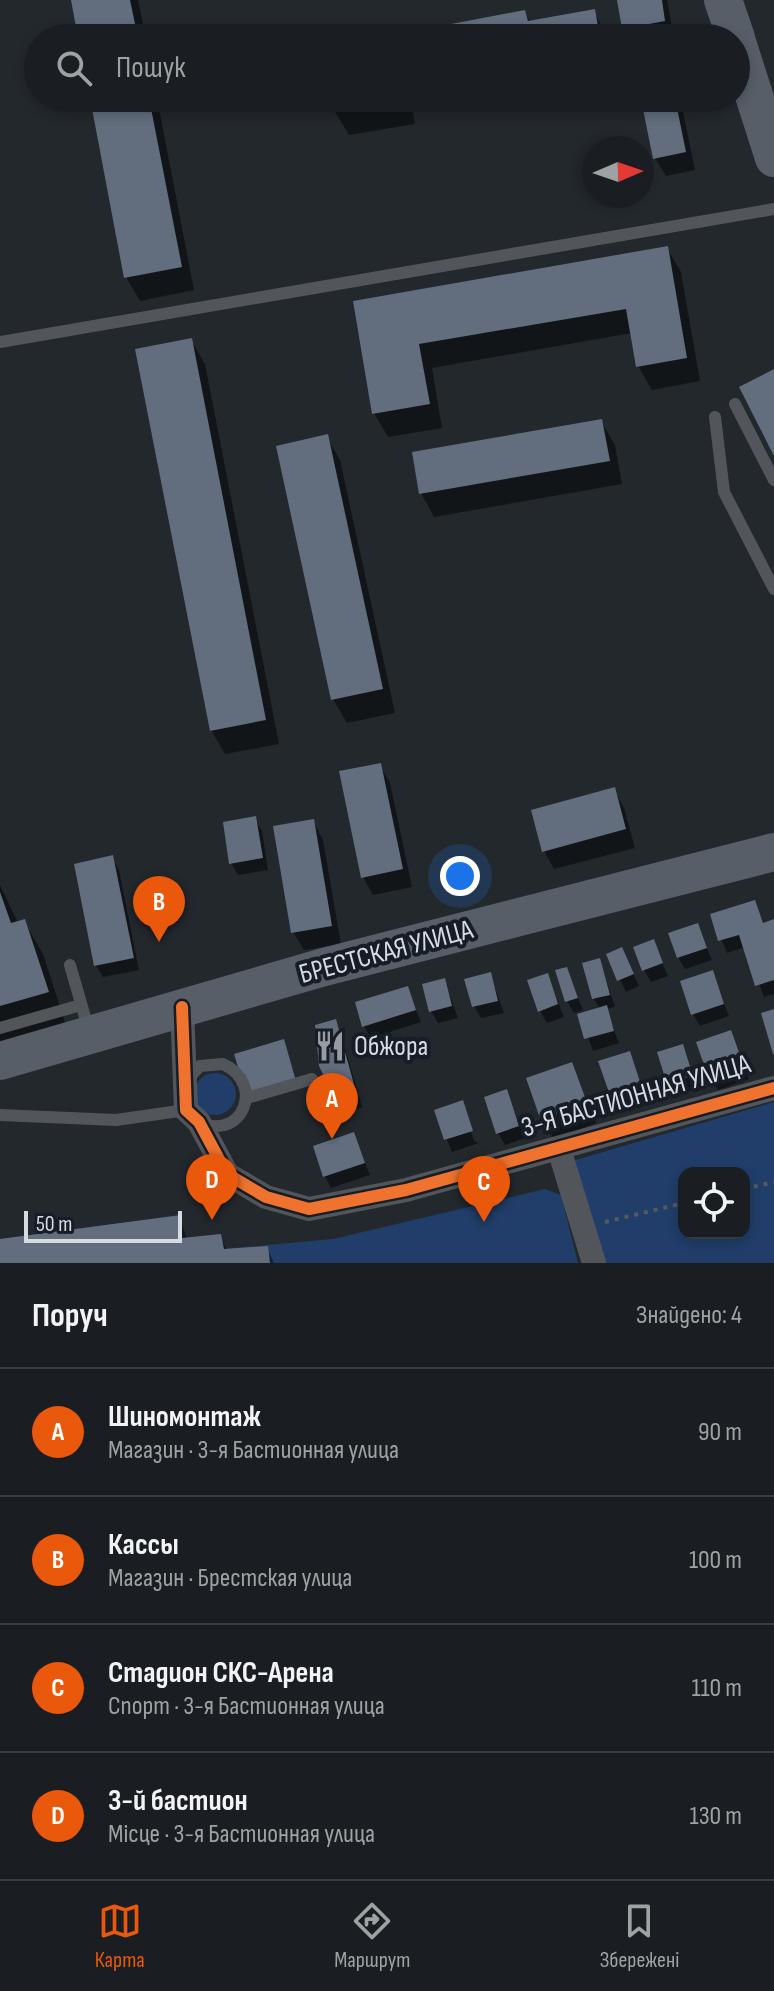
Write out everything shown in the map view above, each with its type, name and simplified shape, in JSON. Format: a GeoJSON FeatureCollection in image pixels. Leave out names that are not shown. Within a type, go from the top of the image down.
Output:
{"type":"FeatureCollection","features":[{"type":"Feature","properties":{"kind":"main road"},"geometry":{"type":"LineString","coordinates":[[723,0],[731,24]]}},
{"type":"Feature","properties":{"kind":"main road"},"geometry":{"type":"LineString","coordinates":[[750,82],[774,158]]}},
{"type":"Feature","properties":{"kind":"main road","name":"БРЕСТСКАЯ УЛИЦА"},"geometry":{"type":"LineString","coordinates":[[0,1061],[86,1020],[182,1007],[324,967],[774,852]]}},
{"type":"Feature","properties":{"kind":"street","name":"3-Я БАСТИОННАЯ УЛИЦА"},"geometry":{"type":"LineString","coordinates":[[182,1007],[189,1108],[227,1174],[266,1197],[309,1209],[406,1190],[774,1088]]}},
{"type":"Feature","properties":{"kind":"street"},"geometry":{"type":"LineString","coordinates":[[559,1149],[594,1263]]}},
{"type":"Feature","properties":{"kind":"lane"},"geometry":{"type":"LineString","coordinates":[[0,342],[774,209]]}},
{"type":"Feature","properties":{"kind":"lane"},"geometry":{"type":"LineString","coordinates":[[735,404],[774,480]]}},
{"type":"Feature","properties":{"kind":"lane"},"geometry":{"type":"LineString","coordinates":[[715,417],[724,492],[774,589]]}},
{"type":"Feature","properties":{"kind":"lane"},"geometry":{"type":"LineString","coordinates":[[0,1028],[86,1020],[70,965]]}},
{"type":"Feature","properties":{"kind":"lane"},"geometry":{"type":"LineString","coordinates":[[223,1064],[241,1077],[247,1098],[237,1117],[229,1123],[208,1126],[189,1108],[185,1082],[200,1066],[223,1064]]}},
{"type":"Feature","properties":{"kind":"lane"},"geometry":{"type":"LineString","coordinates":[[247,1098],[312,1079]]}},
{"type":"Feature","properties":{"kind":"lane"},"geometry":{"type":"LineString","coordinates":[[0,1115],[116,1120],[189,1108]]}},
{"type":"Feature","properties":{"kind":"path"},"geometry":{"type":"LineString","coordinates":[[750,1188],[774,1182]]}},
{"type":"Feature","properties":{"kind":"path"},"geometry":{"type":"LineString","coordinates":[[583,1227],[678,1204]]}},
{"type":"Feature","properties":{"kind":"shaded area"},"geometry":{"type":"Polygon","coordinates":[[[215,1073],[230,1079],[236,1094],[230,1109],[215,1115],[200,1109],[194,1094],[200,1079],[215,1073]]]}},
{"type":"Feature","properties":{"kind":"shaded area"},"geometry":{"type":"Polygon","coordinates":[[[774,1102],[774,1263],[597,1263],[572,1161],[774,1102]]]}},
{"type":"Feature","properties":{"kind":"shaded area"},"geometry":{"type":"Polygon","coordinates":[[[545,1189],[561,1195],[578,1263],[0,1263],[0,1239],[181,1215],[183,1238],[221,1234],[224,1249],[333,1239],[545,1189]]]}},
{"type":"Feature","properties":{"kind":"building"},"geometry":{"type":"Polygon","coordinates":[[[71,0],[130,0],[135,24],[75,24],[71,0]]]}},
{"type":"Feature","properties":{"kind":"building"},"geometry":{"type":"Polygon","coordinates":[[[617,0],[662,0],[665,21],[621,24],[617,0]]]}},
{"type":"Feature","properties":{"kind":"building"},"geometry":{"type":"Polygon","coordinates":[[[595,9],[598,24],[452,24],[525,10],[528,21],[595,9]]]}},
{"type":"Feature","properties":{"kind":"building"},"geometry":{"type":"Polygon","coordinates":[[[93,112],[152,112],[182,267],[124,278],[93,112]]]}},
{"type":"Feature","properties":{"kind":"building"},"geometry":{"type":"Polygon","coordinates":[[[644,112],[678,112],[686,152],[654,159],[654,136],[648,136],[644,112]]]}},
{"type":"Feature","properties":{"kind":"building"},"geometry":{"type":"Polygon","coordinates":[[[668,246],[687,358],[636,367],[626,309],[419,344],[430,404],[372,414],[353,301],[668,246]]]}},
{"type":"Feature","properties":{"kind":"building"},"geometry":{"type":"Polygon","coordinates":[[[192,338],[266,720],[210,731],[135,349],[192,338]]]}},
{"type":"Feature","properties":{"kind":"building"},"geometry":{"type":"Polygon","coordinates":[[[774,369],[774,456],[739,387],[774,369]]]}},
{"type":"Feature","properties":{"kind":"building"},"geometry":{"type":"Polygon","coordinates":[[[602,419],[610,461],[419,494],[412,452],[602,419]]]}},
{"type":"Feature","properties":{"kind":"building"},"geometry":{"type":"Polygon","coordinates":[[[328,434],[383,689],[331,700],[276,446],[328,434]]]}},
{"type":"Feature","properties":{"kind":"building"},"geometry":{"type":"Polygon","coordinates":[[[381,763],[403,869],[361,878],[339,771],[381,763]]]}},
{"type":"Feature","properties":{"kind":"building"},"geometry":{"type":"Polygon","coordinates":[[[615,787],[626,829],[542,852],[531,810],[615,787]]]}},
{"type":"Feature","properties":{"kind":"building"},"geometry":{"type":"Polygon","coordinates":[[[256,816],[263,858],[229,864],[223,822],[256,816]]]}},
{"type":"Feature","properties":{"kind":"building"},"geometry":{"type":"Polygon","coordinates":[[[314,819],[332,926],[291,933],[273,826],[314,819]]]}},
{"type":"Feature","properties":{"kind":"building"},"geometry":{"type":"Polygon","coordinates":[[[113,855],[134,958],[94,966],[74,864],[113,855]]]}},
{"type":"Feature","properties":{"kind":"building"},"geometry":{"type":"Polygon","coordinates":[[[0,892],[11,923],[25,919],[49,992],[0,1006],[0,892]]]}},
{"type":"Feature","properties":{"kind":"building"},"geometry":{"type":"Polygon","coordinates":[[[755,900],[763,923],[774,919],[774,980],[755,986],[739,935],[718,941],[710,914],[755,900]]]}},
{"type":"Feature","properties":{"kind":"building"},"geometry":{"type":"Polygon","coordinates":[[[698,923],[707,948],[677,958],[668,933],[698,923]]]}},
{"type":"Feature","properties":{"kind":"building"},"geometry":{"type":"Polygon","coordinates":[[[654,939],[663,963],[642,971],[633,947],[654,939]]]}},
{"type":"Feature","properties":{"kind":"building"},"geometry":{"type":"Polygon","coordinates":[[[622,947],[634,974],[617,981],[606,954],[622,947]]]}},
{"type":"Feature","properties":{"kind":"building"},"geometry":{"type":"Polygon","coordinates":[[[600,958],[610,995],[592,999],[582,963],[600,958]]]}},
{"type":"Feature","properties":{"kind":"building"},"geometry":{"type":"Polygon","coordinates":[[[567,967],[578,998],[565,1002],[555,970],[567,967]]]}},
{"type":"Feature","properties":{"kind":"building"},"geometry":{"type":"Polygon","coordinates":[[[713,970],[724,1004],[691,1015],[680,981],[713,970]]]}},
{"type":"Feature","properties":{"kind":"building"},"geometry":{"type":"Polygon","coordinates":[[[491,972],[498,1001],[472,1007],[464,979],[491,972]]]}},
{"type":"Feature","properties":{"kind":"building"},"geometry":{"type":"Polygon","coordinates":[[[548,973],[558,1004],[538,1012],[527,980],[548,973]]]}},
{"type":"Feature","properties":{"kind":"building"},"geometry":{"type":"Polygon","coordinates":[[[445,978],[452,1006],[429,1012],[422,984],[445,978]]]}},
{"type":"Feature","properties":{"kind":"building"},"geometry":{"type":"Polygon","coordinates":[[[408,986],[416,1010],[362,1027],[355,1002],[408,986]]]}},
{"type":"Feature","properties":{"kind":"building"},"geometry":{"type":"Polygon","coordinates":[[[607,1005],[614,1031],[584,1039],[577,1014],[607,1005]]]}},
{"type":"Feature","properties":{"kind":"building"},"geometry":{"type":"Polygon","coordinates":[[[774,1009],[774,1054],[773,1054],[761,1013],[774,1009]]]}},
{"type":"Feature","properties":{"kind":"building","name":"Обжора"},"geometry":{"type":"Polygon","coordinates":[[[336,1019],[357,1095],[336,1101],[319,1066],[315,1025],[336,1019]]]}},
{"type":"Feature","properties":{"kind":"building"},"geometry":{"type":"Polygon","coordinates":[[[731,1030],[744,1066],[709,1079],[696,1042],[731,1030]]]}},
{"type":"Feature","properties":{"kind":"building"},"geometry":{"type":"Polygon","coordinates":[[[284,1039],[296,1081],[247,1096],[234,1054],[284,1039]]]}},
{"type":"Feature","properties":{"kind":"building"},"geometry":{"type":"Polygon","coordinates":[[[683,1044],[693,1076],[667,1084],[657,1052],[683,1044]]]}},
{"type":"Feature","properties":{"kind":"building"},"geometry":{"type":"Polygon","coordinates":[[[630,1051],[643,1091],[612,1101],[598,1061],[630,1051]]]}},
{"type":"Feature","properties":{"kind":"building"},"geometry":{"type":"Polygon","coordinates":[[[572,1062],[588,1105],[541,1121],[526,1078],[572,1062]]]}},
{"type":"Feature","properties":{"kind":"building"},"geometry":{"type":"Polygon","coordinates":[[[507,1089],[519,1126],[496,1134],[484,1097],[507,1089]]]}},
{"type":"Feature","properties":{"kind":"building"},"geometry":{"type":"Polygon","coordinates":[[[463,1100],[473,1131],[444,1140],[434,1110],[463,1100]]]}},
{"type":"Feature","properties":{"kind":"building"},"geometry":{"type":"Polygon","coordinates":[[[354,1132],[365,1163],[323,1177],[313,1146],[354,1132]]]}},
{"type":"Feature","properties":{"kind":"building"},"geometry":{"type":"Polygon","coordinates":[[[181,1215],[182,1238],[221,1234],[224,1249],[268,1246],[270,1263],[0,1263],[0,1239],[181,1215]]]}},
{"type":"Feature","properties":{"kind":"cycle path"},"geometry":{"type":"LineString","coordinates":[[182,1007],[186,1110],[199,1122],[227,1174],[266,1197],[309,1209],[406,1190],[774,1088]]}},
{"type":"Feature","properties":{"kind":"place","name":"Кассы"},"geometry":{"type":"Point","coordinates":[159,942]}},
{"type":"Feature","properties":{"kind":"place","name":"Обжора"},"geometry":{"type":"Point","coordinates":[330,1046]}},
{"type":"Feature","properties":{"kind":"place","name":"Шиномонтаж"},"geometry":{"type":"Point","coordinates":[332,1139]}},
{"type":"Feature","properties":{"kind":"place","name":"3-й бастион"},"geometry":{"type":"Point","coordinates":[212,1220]}},
{"type":"Feature","properties":{"kind":"place","name":"Стадион СКС-Арена"},"geometry":{"type":"Point","coordinates":[484,1222]}}]}
